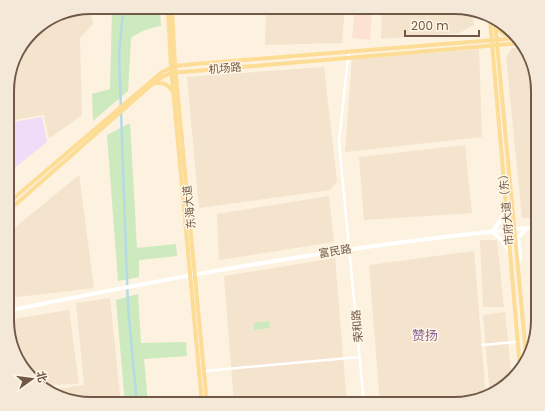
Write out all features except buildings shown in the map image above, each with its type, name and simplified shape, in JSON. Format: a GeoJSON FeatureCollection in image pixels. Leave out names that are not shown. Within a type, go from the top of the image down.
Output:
{"type":"FeatureCollection","features":[{"type":"Feature","properties":{"kind":"main road","name":"东海大道"},"geometry":{"type":"LineString","coordinates":[[168,14],[173,66]]}},
{"type":"Feature","properties":{"kind":"main road","name":"东海大道"},"geometry":{"type":"LineString","coordinates":[[172,14],[173,94],[201,397]]}},
{"type":"Feature","properties":{"kind":"main road"},"geometry":{"type":"LineString","coordinates":[[491,23],[495,43]]}},
{"type":"Feature","properties":{"kind":"main road"},"geometry":{"type":"LineString","coordinates":[[495,43],[496,26]]}},
{"type":"Feature","properties":{"kind":"main road"},"geometry":{"type":"LineString","coordinates":[[498,28],[502,34],[507,35]]}},
{"type":"Feature","properties":{"kind":"main road"},"geometry":{"type":"LineString","coordinates":[[495,43],[512,39]]}},
{"type":"Feature","properties":{"kind":"main road","name":"机场路"},"geometry":{"type":"LineString","coordinates":[[14,207],[110,122],[162,72],[173,66],[350,52],[495,43]]}},
{"type":"Feature","properties":{"kind":"main road","name":"机场路"},"geometry":{"type":"LineString","coordinates":[[14,199],[109,117],[173,72],[495,43]]}},
{"type":"Feature","properties":{"kind":"main road"},"geometry":{"type":"LineString","coordinates":[[495,43],[514,43]]}},
{"type":"Feature","properties":{"kind":"main road","name":"市府大道（东）"},"geometry":{"type":"LineString","coordinates":[[495,43],[506,208],[519,361]]}},
{"type":"Feature","properties":{"kind":"main road","name":"市府大道（东）"},"geometry":{"type":"LineString","coordinates":[[495,43],[515,229],[525,348]]}},
{"type":"Feature","properties":{"kind":"main road","name":"东海大道"},"geometry":{"type":"LineString","coordinates":[[173,72],[196,275],[206,397]]}},
{"type":"Feature","properties":{"kind":"main road"},"geometry":{"type":"LineString","coordinates":[[154,84],[165,83],[169,86],[173,94]]}},
{"type":"Feature","properties":{"kind":"street","name":"荣和路"},"geometry":{"type":"LineString","coordinates":[[350,52],[348,57],[339,143],[363,397]]}},
{"type":"Feature","properties":{"kind":"street"},"geometry":{"type":"LineString","coordinates":[[506,208],[500,221],[492,232],[502,239],[510,252]]}},
{"type":"Feature","properties":{"kind":"street"},"geometry":{"type":"LineString","coordinates":[[518,265],[520,256],[518,238],[528,228]]}},
{"type":"Feature","properties":{"kind":"street","name":"富民路"},"geometry":{"type":"LineString","coordinates":[[14,310],[133,286],[350,249],[531,228]]}},
{"type":"Feature","properties":{"kind":"street"},"geometry":{"type":"LineString","coordinates":[[482,345],[518,342]]}},
{"type":"Feature","properties":{"kind":"street"},"geometry":{"type":"LineString","coordinates":[[204,371],[360,357]]}},
{"type":"Feature","properties":{"kind":"shaded area"},"geometry":{"type":"Polygon","coordinates":[[[91,14],[93,24],[80,38],[82,115],[50,138],[48,136],[44,115],[14,120],[15,81],[18,66],[24,52],[40,33],[52,24],[76,15],[91,14]]]}},
{"type":"Feature","properties":{"kind":"shaded area"},"geometry":{"type":"Polygon","coordinates":[[[266,14],[344,14],[342,43],[265,45],[266,14]]]}},
{"type":"Feature","properties":{"kind":"shaded area"},"geometry":{"type":"Polygon","coordinates":[[[354,14],[372,14],[370,40],[352,38],[354,14]]]}},
{"type":"Feature","properties":{"kind":"shaded area"},"geometry":{"type":"Polygon","coordinates":[[[382,14],[459,14],[473,17],[474,25],[459,33],[381,39],[382,14]]]}},
{"type":"Feature","properties":{"kind":"shaded area"},"geometry":{"type":"Polygon","coordinates":[[[512,48],[518,48],[521,52],[530,76],[531,218],[522,218],[506,57],[512,48]]]}},
{"type":"Feature","properties":{"kind":"shaded area"},"geometry":{"type":"Polygon","coordinates":[[[479,49],[482,137],[345,152],[352,59],[479,49]]]}},
{"type":"Feature","properties":{"kind":"shaded area"},"geometry":{"type":"Polygon","coordinates":[[[324,67],[337,182],[330,190],[199,208],[187,77],[324,67]]]}},
{"type":"Feature","properties":{"kind":"shaded area"},"geometry":{"type":"Polygon","coordinates":[[[42,117],[47,142],[14,168],[14,122],[42,117]]]}},
{"type":"Feature","properties":{"kind":"shaded area"},"geometry":{"type":"Polygon","coordinates":[[[465,145],[472,213],[364,220],[359,157],[465,145]]]}},
{"type":"Feature","properties":{"kind":"shaded area"},"geometry":{"type":"Polygon","coordinates":[[[79,175],[94,288],[14,297],[14,228],[79,175]]]}},
{"type":"Feature","properties":{"kind":"shaded area"},"geometry":{"type":"Polygon","coordinates":[[[329,196],[334,242],[219,260],[217,214],[329,196]]]}},
{"type":"Feature","properties":{"kind":"shaded area"},"geometry":{"type":"Polygon","coordinates":[[[480,240],[497,240],[504,307],[483,307],[480,240]]]}},
{"type":"Feature","properties":{"kind":"shaded area"},"geometry":{"type":"Polygon","coordinates":[[[474,251],[485,390],[479,393],[454,397],[379,397],[369,265],[474,251]]]}},
{"type":"Feature","properties":{"kind":"shaded area"},"geometry":{"type":"Polygon","coordinates":[[[335,258],[346,397],[233,397],[224,276],[335,258]]]}},
{"type":"Feature","properties":{"kind":"shaded area"},"geometry":{"type":"Polygon","coordinates":[[[110,298],[120,397],[86,397],[57,389],[84,385],[76,303],[110,298]]]}},
{"type":"Feature","properties":{"kind":"shaded area"},"geometry":{"type":"Polygon","coordinates":[[[69,310],[79,384],[52,385],[52,359],[24,359],[15,335],[14,319],[69,310]]]}},
{"type":"Feature","properties":{"kind":"shaded area"},"geometry":{"type":"Polygon","coordinates":[[[505,312],[511,372],[489,388],[483,315],[505,312]]]}},
{"type":"Feature","properties":{"kind":"green space"},"geometry":{"type":"Polygon","coordinates":[[[112,14],[160,14],[161,26],[145,30],[131,38],[128,91],[93,121],[92,94],[110,89],[112,14]]]}},
{"type":"Feature","properties":{"kind":"green space"},"geometry":{"type":"Polygon","coordinates":[[[130,123],[137,248],[176,244],[177,256],[139,260],[139,277],[118,281],[107,135],[130,123]]]}},
{"type":"Feature","properties":{"kind":"green space"},"geometry":{"type":"Polygon","coordinates":[[[138,294],[141,343],[186,342],[187,356],[144,359],[147,397],[124,397],[116,300],[138,294]]]}},
{"type":"Feature","properties":{"kind":"green space"},"geometry":{"type":"Polygon","coordinates":[[[269,321],[270,328],[254,330],[254,323],[269,321]]]}},
{"type":"Feature","properties":{"kind":"waterway"},"geometry":{"type":"LineString","coordinates":[[123,14],[119,55],[128,307],[136,397]]}},
{"type":"Feature","properties":{"kind":"district","name":"赞扬"},"geometry":{"type":"Point","coordinates":[425,335]}}]}
